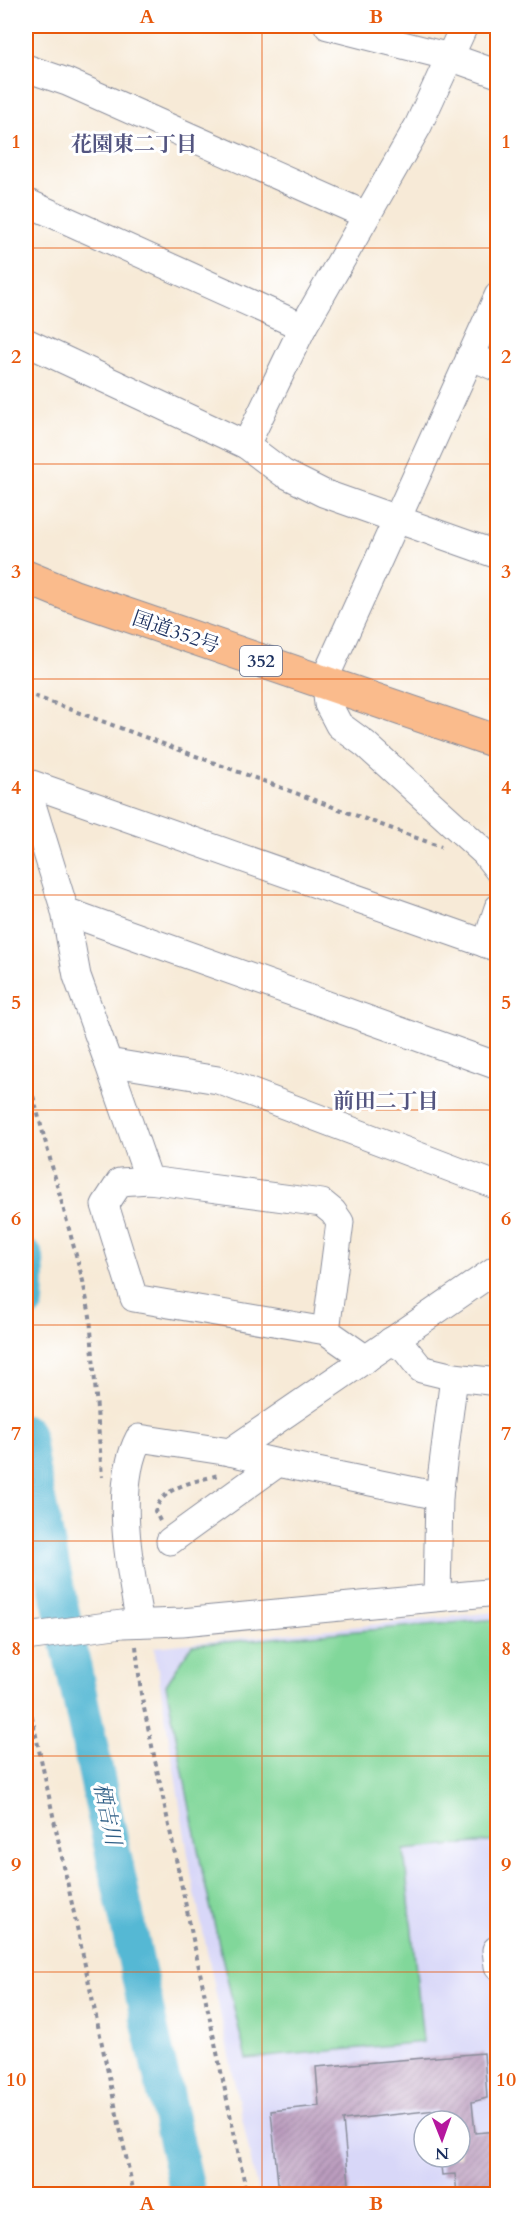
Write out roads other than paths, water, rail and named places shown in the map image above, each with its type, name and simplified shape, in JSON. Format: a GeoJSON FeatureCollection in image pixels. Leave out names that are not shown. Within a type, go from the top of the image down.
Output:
{"type":"FeatureCollection","features":[{"type":"Feature","properties":{"kind":"highway","name":"国道352号"},"geometry":{"type":"LineString","coordinates":[[26,577],[72,596],[498,742]]}},
{"type":"Feature","properties":{"kind":"street"},"geometry":{"type":"LineString","coordinates":[[328,26],[450,57],[498,74]]}},
{"type":"Feature","properties":{"kind":"street"},"geometry":{"type":"LineString","coordinates":[[246,445],[303,327],[418,126],[464,26]]}},
{"type":"Feature","properties":{"kind":"street"},"geometry":{"type":"LineString","coordinates":[[26,68],[67,82],[366,215]]}},
{"type":"Feature","properties":{"kind":"street"},"geometry":{"type":"LineString","coordinates":[[26,202],[303,327]]}},
{"type":"Feature","properties":{"kind":"street"},"geometry":{"type":"LineString","coordinates":[[498,296],[330,667],[326,684],[328,704],[339,725],[365,744],[485,853],[498,870]]}},
{"type":"Feature","properties":{"kind":"street"},"geometry":{"type":"LineString","coordinates":[[26,342],[246,445],[283,472],[323,493],[498,555]]}},
{"type":"Feature","properties":{"kind":"street"},"geometry":{"type":"LineString","coordinates":[[470,356],[498,368]]}},
{"type":"Feature","properties":{"kind":"street"},"geometry":{"type":"LineString","coordinates":[[26,784],[65,911],[77,976],[149,1180]]}},
{"type":"Feature","properties":{"kind":"street"},"geometry":{"type":"LineString","coordinates":[[26,784],[492,946],[498,909]]}},
{"type":"Feature","properties":{"kind":"street"},"geometry":{"type":"LineString","coordinates":[[65,911],[498,1066]]}},
{"type":"Feature","properties":{"kind":"street"},"geometry":{"type":"LineString","coordinates":[[108,1062],[218,1080],[498,1186]]}},
{"type":"Feature","properties":{"kind":"street"},"geometry":{"type":"LineString","coordinates":[[326,1331],[340,1222],[322,1203],[149,1180],[120,1182],[105,1205],[134,1298],[326,1331],[366,1359]]}},
{"type":"Feature","properties":{"kind":"street"},"geometry":{"type":"LineString","coordinates":[[230,1452],[498,1268]]}},
{"type":"Feature","properties":{"kind":"street"},"geometry":{"type":"LineString","coordinates":[[391,1341],[405,1349],[421,1370],[454,1377],[498,1382]]}},
{"type":"Feature","properties":{"kind":"street"},"geometry":{"type":"LineString","coordinates":[[437,1597],[439,1496],[454,1377]]}},
{"type":"Feature","properties":{"kind":"street"},"geometry":{"type":"LineString","coordinates":[[132,1630],[125,1529],[127,1479],[132,1451],[139,1438],[230,1452],[439,1496]]}},
{"type":"Feature","properties":{"kind":"street"},"geometry":{"type":"LineString","coordinates":[[170,1541],[278,1463]]}},
{"type":"Feature","properties":{"kind":"street"},"geometry":{"type":"LineString","coordinates":[[26,1637],[132,1630],[182,1622],[498,1592]]}},
{"type":"Feature","properties":{"kind":"waterway","name":"栖吉川"},"geometry":{"type":"LineString","coordinates":[[26,1258],[26,1302]]}},
{"type":"Feature","properties":{"kind":"waterway","name":"栖吉川"},"geometry":{"type":"LineString","coordinates":[[26,1433],[32,1472],[148,2018],[188,2194]]}},
{"type":"Feature","properties":{"kind":"district","name":"花園東二丁目"},"geometry":{"type":"Point","coordinates":[134,144]}},
{"type":"Feature","properties":{"kind":"district","name":"前田二丁目"},"geometry":{"type":"Point","coordinates":[386,1101]}}]}
